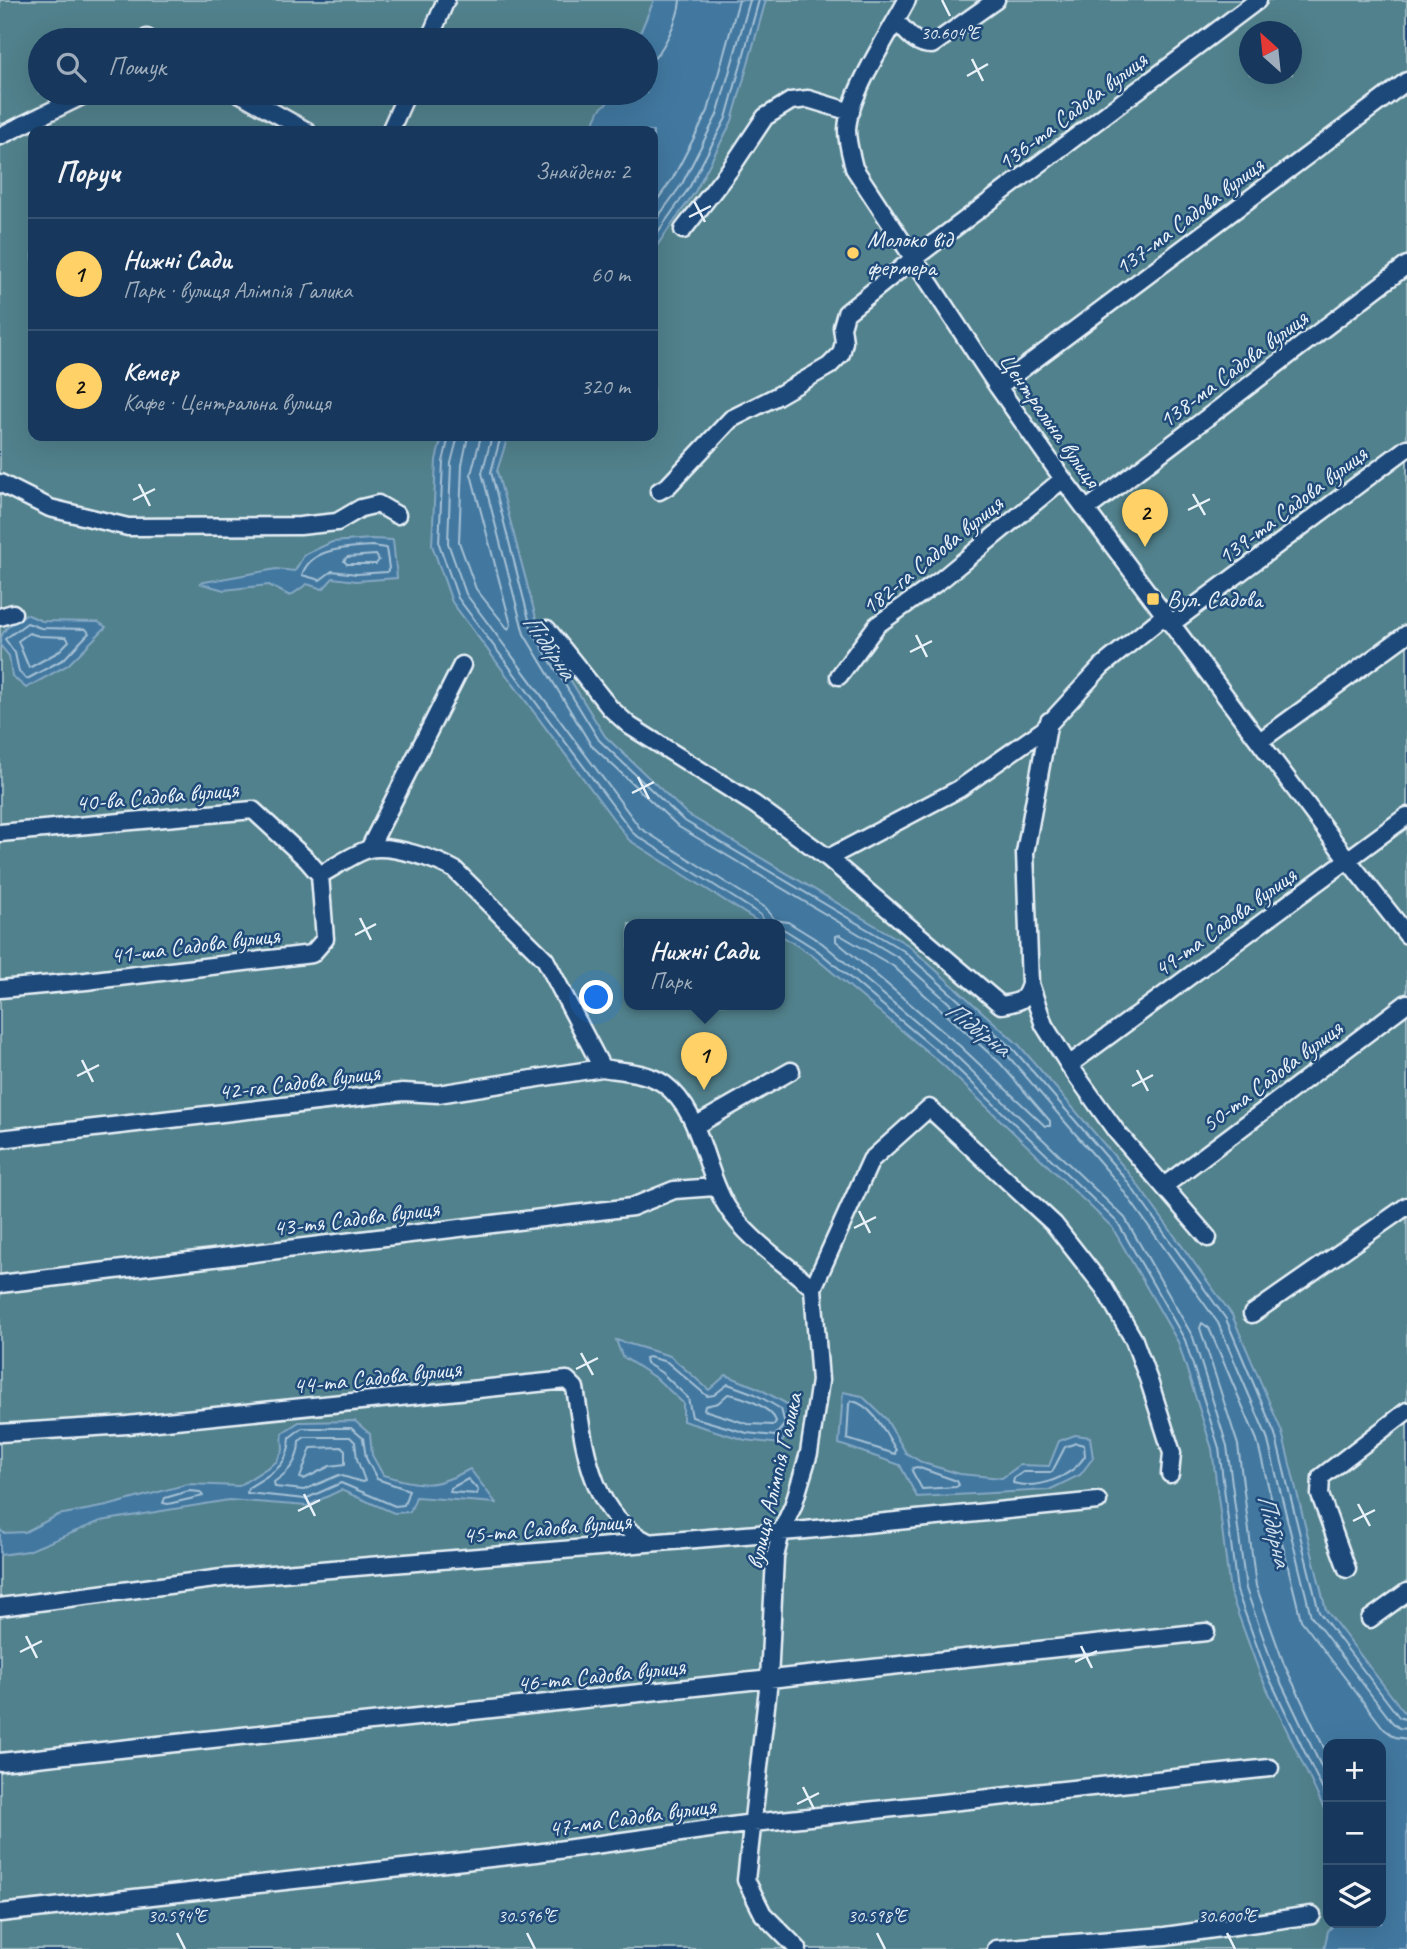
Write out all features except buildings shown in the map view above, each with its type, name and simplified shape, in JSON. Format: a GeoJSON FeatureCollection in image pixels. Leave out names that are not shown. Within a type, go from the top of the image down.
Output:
{"type":"FeatureCollection","features":[{"type":"Feature","properties":{"kind":"street"},"geometry":{"type":"LineString","coordinates":[[434,28],[446,0]]}},
{"type":"Feature","properties":{"kind":"street","name":"Центральна вулиця"},"geometry":{"type":"LineString","coordinates":[[906,0],[869,69],[851,112],[847,128],[848,147],[854,168],[998,387],[1063,479],[1407,935]]}},
{"type":"Feature","properties":{"kind":"street"},"geometry":{"type":"LineString","coordinates":[[896,21],[915,41],[922,45],[932,45],[996,0]]}},
{"type":"Feature","properties":{"kind":"street","name":"136-та Садова вулиця"},"geometry":{"type":"LineString","coordinates":[[659,491],[668,486],[731,419],[829,366],[841,354],[844,342],[842,327],[846,313],[913,259],[1258,0]]}},
{"type":"Feature","properties":{"kind":"street","name":"137-ма Садова вулиця"},"geometry":{"type":"LineString","coordinates":[[998,387],[1407,81]]}},
{"type":"Feature","properties":{"kind":"street"},"geometry":{"type":"LineString","coordinates":[[683,230],[731,168],[765,117],[791,101],[808,99],[851,112]]}},
{"type":"Feature","properties":{"kind":"street"},"geometry":{"type":"LineString","coordinates":[[0,136],[63,105]]}},
{"type":"Feature","properties":{"kind":"street"},"geometry":{"type":"LineString","coordinates":[[260,105],[298,126]]}},
{"type":"Feature","properties":{"kind":"street"},"geometry":{"type":"LineString","coordinates":[[392,126],[402,105]]}},
{"type":"Feature","properties":{"kind":"street","name":"138-ма Садова вулиця"},"geometry":{"type":"LineString","coordinates":[[1086,510],[1407,265]]}},
{"type":"Feature","properties":{"kind":"street","name":"139-та Садова вулиця"},"geometry":{"type":"LineString","coordinates":[[828,858],[959,789],[1042,730],[1102,667],[1407,448]]}},
{"type":"Feature","properties":{"kind":"street","name":"182-га Садова вулиця"},"geometry":{"type":"LineString","coordinates":[[839,676],[877,625],[942,579],[1063,479]]}},
{"type":"Feature","properties":{"kind":"street"},"geometry":{"type":"LineString","coordinates":[[0,483],[50,508],[128,527],[300,526],[337,522],[360,508],[378,504],[397,515]]}},
{"type":"Feature","properties":{"kind":"street"},"geometry":{"type":"LineString","coordinates":[[547,629],[610,708],[630,726],[754,804],[828,858],[1001,1005],[1018,1003],[1032,990]]}},
{"type":"Feature","properties":{"kind":"street"},"geometry":{"type":"LineString","coordinates":[[1260,741],[1407,634]]}},
{"type":"Feature","properties":{"kind":"street"},"geometry":{"type":"LineString","coordinates":[[369,849],[462,665]]}},
{"type":"Feature","properties":{"kind":"street"},"geometry":{"type":"LineString","coordinates":[[1049,721],[1025,853],[1032,990],[1044,1025],[1116,1132],[1208,1238]]}},
{"type":"Feature","properties":{"kind":"street","name":"40-ва Садова вулиця"},"geometry":{"type":"LineString","coordinates":[[0,833],[253,810],[320,875]]}},
{"type":"Feature","properties":{"kind":"street","name":"49-та Садова вулиця"},"geometry":{"type":"LineString","coordinates":[[1069,1065],[1407,816]]}},
{"type":"Feature","properties":{"kind":"street"},"geometry":{"type":"LineString","coordinates":[[320,875],[369,849],[394,850],[442,862],[455,870],[545,959],[602,1068],[637,1073],[663,1083],[683,1104],[695,1126],[715,1186],[729,1210],[754,1237],[813,1288],[871,1160],[929,1108],[1054,1224],[1104,1288],[1134,1340],[1149,1381],[1172,1453],[1170,1474]]}},
{"type":"Feature","properties":{"kind":"street","name":"41-ша Садова вулиця"},"geometry":{"type":"LineString","coordinates":[[0,989],[312,954],[325,939],[320,875]]}},
{"type":"Feature","properties":{"kind":"street","name":"50-та Садова вулиця"},"geometry":{"type":"LineString","coordinates":[[1164,1186],[1407,1003]]}},
{"type":"Feature","properties":{"kind":"street","name":"42-га Садова вулиця"},"geometry":{"type":"LineString","coordinates":[[0,1139],[403,1092],[438,1094],[602,1068]]}},
{"type":"Feature","properties":{"kind":"street"},"geometry":{"type":"LineString","coordinates":[[695,1126],[791,1072]]}},
{"type":"Feature","properties":{"kind":"street","name":"43-тя Садова вулиця"},"geometry":{"type":"LineString","coordinates":[[0,1284],[619,1209],[632,1207],[674,1190],[715,1186]]}},
{"type":"Feature","properties":{"kind":"street"},"geometry":{"type":"LineString","coordinates":[[1252,1314],[1407,1206]]}},
{"type":"Feature","properties":{"kind":"street","name":"вулиця Алімпія Галика"},"geometry":{"type":"LineString","coordinates":[[798,1949],[763,1914],[746,1880],[769,1680],[775,1557],[809,1452],[820,1381],[813,1288]]}},
{"type":"Feature","properties":{"kind":"street","name":"44-та Садова вулиця"},"geometry":{"type":"LineString","coordinates":[[0,1433],[127,1425],[567,1380],[575,1388],[590,1469],[603,1500],[617,1519],[636,1537],[649,1543]]}},
{"type":"Feature","properties":{"kind":"street"},"geometry":{"type":"LineString","coordinates":[[1347,1569],[1320,1495],[1321,1477],[1407,1411]]}},
{"type":"Feature","properties":{"kind":"street","name":"45-та Садова вулиця"},"geometry":{"type":"LineString","coordinates":[[0,1607],[222,1578],[781,1532],[1098,1501]]}},
{"type":"Feature","properties":{"kind":"street"},"geometry":{"type":"LineString","coordinates":[[1370,1619],[1407,1592]]}},
{"type":"Feature","properties":{"kind":"street","name":"46-та Садова вулиця"},"geometry":{"type":"LineString","coordinates":[[0,1762],[1206,1632]]}},
{"type":"Feature","properties":{"kind":"street","name":"47-ма Садова вулиця"},"geometry":{"type":"LineString","coordinates":[[0,1913],[536,1853],[753,1822],[1270,1768]]}},
{"type":"Feature","properties":{"kind":"street"},"geometry":{"type":"LineString","coordinates":[[996,1949],[1165,1936],[1312,1915]]}},
{"type":"Feature","properties":{"kind":"green space"},"geometry":{"type":"Polygon","coordinates":[[[0,0],[1407,0],[1407,1949],[0,1949],[0,0]]]}},
{"type":"Feature","properties":{"kind":"water"},"geometry":{"type":"Polygon","coordinates":[[[654,0],[766,0],[732,121],[695,192],[658,244],[658,126],[592,126],[605,105],[658,105],[658,28],[642,28],[654,0]]]}},
{"type":"Feature","properties":{"kind":"water","name":"Підбірна"},"geometry":{"type":"Polygon","coordinates":[[[441,441],[506,441],[497,471],[539,629],[605,736],[687,814],[908,945],[1019,1045],[1129,1173],[1232,1315],[1282,1432],[1326,1610],[1407,1716],[1407,1949],[1324,1949],[1331,1928],[1386,1928],[1386,1739],[1323,1739],[1323,1806],[1260,1674],[1230,1592],[1212,1449],[1178,1342],[1112,1227],[943,1065],[813,956],[785,938],[785,919],[754,919],[629,840],[452,602],[432,545],[436,460],[441,441]]]}},
{"type":"Feature","properties":{"kind":"water"},"geometry":{"type":"Polygon","coordinates":[[[393,540],[397,578],[356,581],[333,578],[323,589],[307,584],[290,596],[269,585],[224,590],[199,583],[276,569],[295,571],[304,555],[332,542],[393,540]]]}},
{"type":"Feature","properties":{"kind":"water"},"geometry":{"type":"Polygon","coordinates":[[[26,614],[42,621],[98,622],[106,627],[68,665],[26,688],[12,676],[9,656],[0,645],[5,630],[26,614]]]}},
{"type":"Feature","properties":{"kind":"water"},"geometry":{"type":"Polygon","coordinates":[[[616,1340],[670,1356],[709,1390],[726,1375],[758,1388],[787,1404],[793,1424],[781,1444],[745,1440],[683,1421],[683,1403],[657,1379],[622,1356],[616,1340]]]}},
{"type":"Feature","properties":{"kind":"water"},"geometry":{"type":"Polygon","coordinates":[[[843,1392],[862,1396],[886,1419],[906,1453],[923,1463],[960,1474],[1002,1478],[1020,1465],[1049,1466],[1059,1441],[1075,1435],[1090,1437],[1093,1458],[1080,1475],[1049,1490],[917,1497],[900,1465],[839,1444],[843,1392]]]}},
{"type":"Feature","properties":{"kind":"water"},"geometry":{"type":"Polygon","coordinates":[[[355,1421],[370,1434],[372,1455],[383,1475],[427,1484],[446,1480],[470,1469],[496,1503],[416,1497],[410,1512],[394,1513],[341,1490],[307,1506],[229,1500],[101,1521],[28,1551],[0,1555],[0,1530],[4,1533],[25,1532],[58,1515],[107,1506],[188,1484],[239,1486],[276,1462],[283,1450],[282,1433],[299,1422],[355,1421]]]}},
{"type":"Feature","properties":{"kind":"place","name":"Молоко від фермера"},"geometry":{"type":"Point","coordinates":[853,253]}},
{"type":"Feature","properties":{"kind":"place","name":"Кемер"},"geometry":{"type":"Point","coordinates":[1145,547]}},
{"type":"Feature","properties":{"kind":"place","name":"Вул. Садова"},"geometry":{"type":"Point","coordinates":[1153,599]}},
{"type":"Feature","properties":{"kind":"place","name":"Нижні Сади"},"geometry":{"type":"Point","coordinates":[704,1090]}}]}
